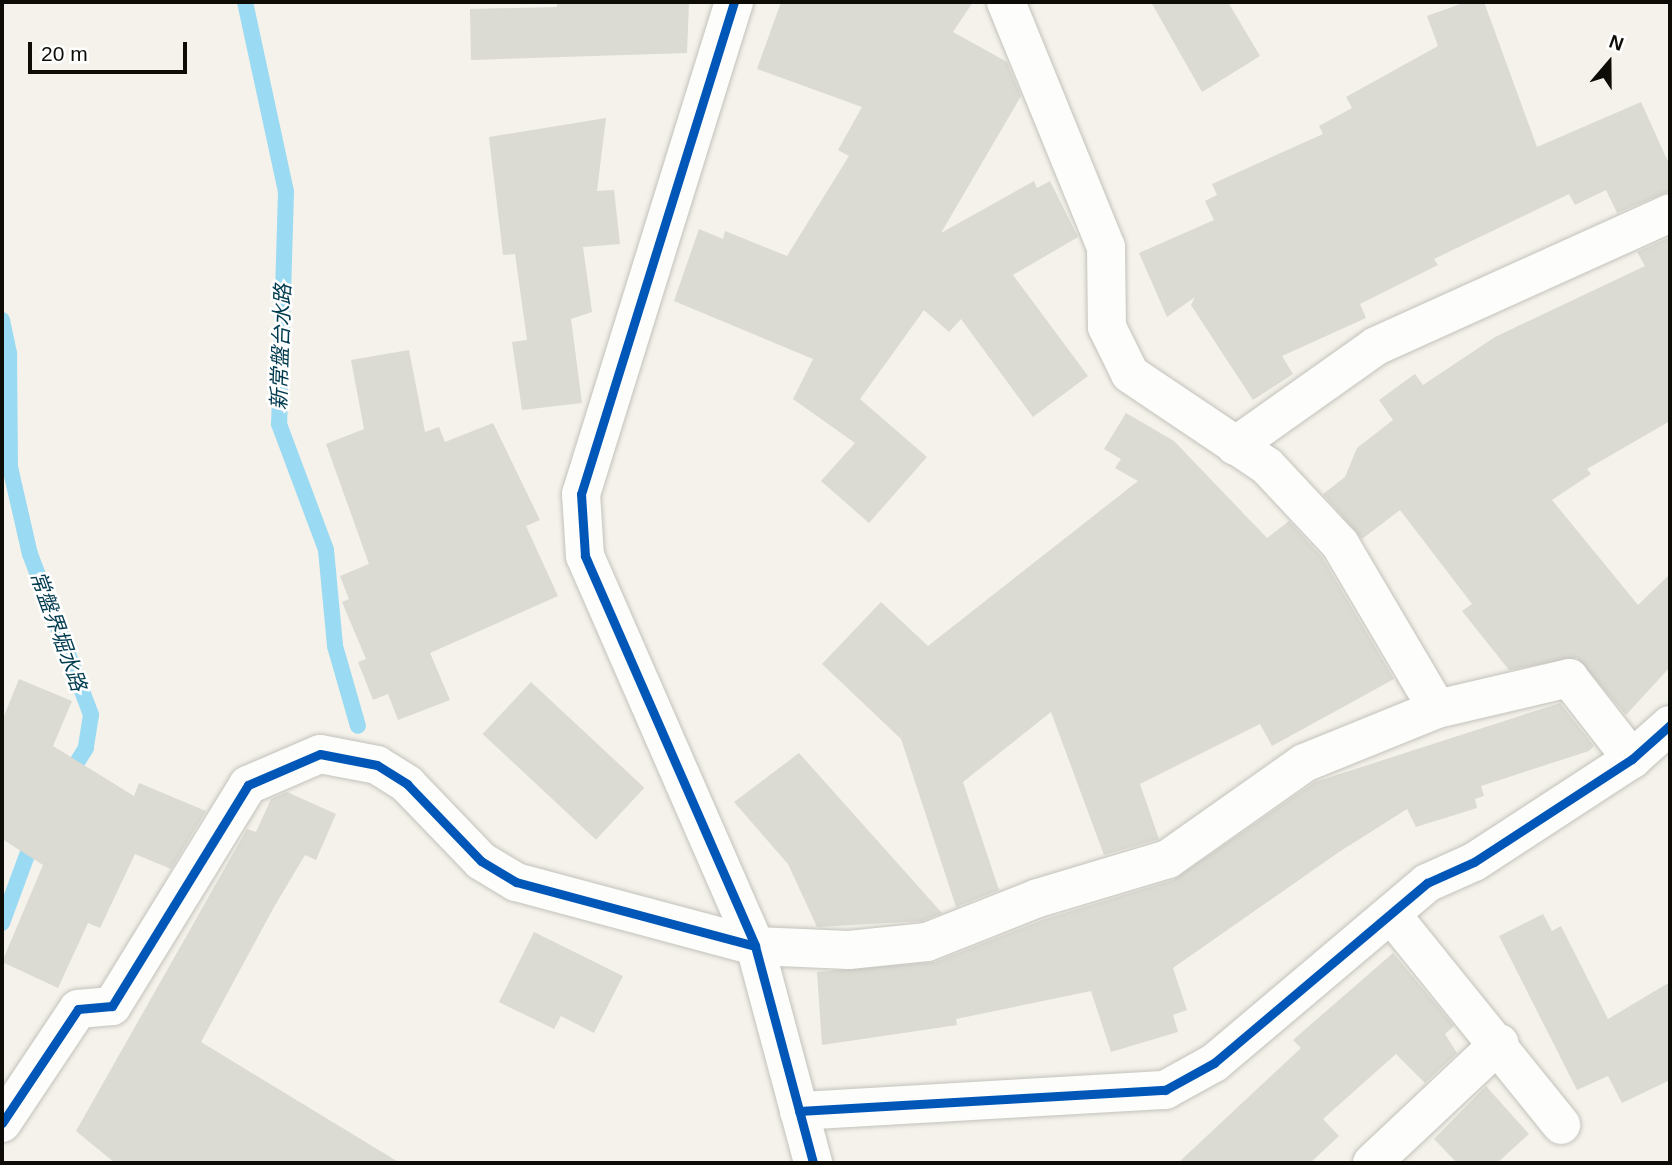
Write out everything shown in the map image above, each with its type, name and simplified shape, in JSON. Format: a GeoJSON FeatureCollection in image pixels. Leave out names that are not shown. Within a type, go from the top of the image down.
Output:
{"type":"FeatureCollection","features":[{"type":"Feature","properties":{"kind":"street"},"geometry":{"type":"LineString","coordinates":[[734,2],[581,494],[585,556],[755,946],[813,1163]]}},
{"type":"Feature","properties":{"kind":"street"},"geometry":{"type":"LineString","coordinates":[[1006,2],[1106,247],[1107,327],[1130,374],[1267,466],[1340,544],[1437,709]]}},
{"type":"Feature","properties":{"kind":"street"},"geometry":{"type":"LineString","coordinates":[[1235,446],[1376,346],[1670,213]]}},
{"type":"Feature","properties":{"kind":"street"},"geometry":{"type":"LineString","coordinates":[[2,1123],[78,1009],[112,1006],[248,785],[320,754],[377,765],[407,784],[481,861],[516,881],[755,946],[849,950],[927,942],[1038,898],[1168,859],[1304,763],[1437,709],[1569,678],[1632,760]]}},
{"type":"Feature","properties":{"kind":"street"},"geometry":{"type":"LineString","coordinates":[[799,1111],[1165,1090],[1214,1063],[1427,883],[1474,862],[1632,760],[1670,725]]}},
{"type":"Feature","properties":{"kind":"street"},"geometry":{"type":"LineString","coordinates":[[1391,914],[1500,1043],[1561,1125]]}},
{"type":"Feature","properties":{"kind":"street"},"geometry":{"type":"LineString","coordinates":[[1372,1163],[1500,1043]]}},
{"type":"Feature","properties":{"kind":"building"},"geometry":{"type":"Polygon","coordinates":[[[557,2],[689,2],[687,53],[471,60],[470,9],[557,7],[557,2]]]}},
{"type":"Feature","properties":{"kind":"building"},"geometry":{"type":"Polygon","coordinates":[[[781,2],[973,2],[953,32],[1007,62],[1021,96],[941,233],[1034,181],[1037,188],[1050,181],[1078,237],[1013,275],[1088,376],[1033,417],[961,319],[949,332],[924,310],[860,399],[927,457],[869,523],[821,481],[855,443],[793,399],[813,359],[674,301],[699,229],[723,239],[725,231],[787,256],[849,156],[838,150],[862,107],[757,69],[781,2]]]}},
{"type":"Feature","properties":{"kind":"building"},"geometry":{"type":"Polygon","coordinates":[[[1151,2],[1228,2],[1260,56],[1202,92],[1151,2]]]}},
{"type":"Feature","properties":{"kind":"building"},"geometry":{"type":"Polygon","coordinates":[[[1466,2],[1484,2],[1537,147],[1641,102],[1670,166],[1670,191],[1617,213],[1606,190],[1575,205],[1569,194],[1434,259],[1438,265],[1360,304],[1366,318],[1282,356],[1293,374],[1253,400],[1191,305],[1195,297],[1167,317],[1139,253],[1214,220],[1205,201],[1217,195],[1212,184],[1323,134],[1319,126],[1352,108],[1346,97],[1438,46],[1427,16],[1466,2]]]}},
{"type":"Feature","properties":{"kind":"building"},"geometry":{"type":"Polygon","coordinates":[[[606,118],[597,191],[614,190],[620,244],[583,247],[592,312],[571,319],[582,403],[522,410],[512,342],[527,340],[515,254],[503,255],[489,137],[606,118]]]}},
{"type":"Feature","properties":{"kind":"building"},"geometry":{"type":"Polygon","coordinates":[[[1670,237],[1670,421],[1587,469],[1591,474],[1552,500],[1638,605],[1670,574],[1670,667],[1626,715],[1577,658],[1509,670],[1462,611],[1472,604],[1400,510],[1362,539],[1323,494],[1345,477],[1357,448],[1393,420],[1379,400],[1415,374],[1423,385],[1495,337],[1645,266],[1637,252],[1670,237]]]}},
{"type":"Feature","properties":{"kind":"building"},"geometry":{"type":"Polygon","coordinates":[[[409,350],[425,432],[439,427],[445,442],[493,423],[540,520],[526,526],[558,596],[430,653],[450,700],[398,720],[388,694],[373,700],[358,662],[366,659],[342,602],[349,599],[340,576],[369,564],[326,444],[364,429],[351,360],[409,350]]]}},
{"type":"Feature","properties":{"kind":"building"},"geometry":{"type":"Polygon","coordinates":[[[1126,413],[1174,441],[1267,538],[1289,521],[1322,557],[1394,679],[1272,746],[1260,724],[1140,784],[1159,839],[1104,855],[1051,712],[963,782],[999,890],[956,907],[901,739],[822,664],[881,602],[928,646],[1138,481],[1115,468],[1121,459],[1104,449],[1126,413]]]}},
{"type":"Feature","properties":{"kind":"building"},"geometry":{"type":"Polygon","coordinates":[[[19,679],[72,701],[53,746],[134,796],[139,783],[206,811],[171,869],[135,854],[100,928],[88,923],[58,988],[2,962],[43,865],[2,839],[2,721],[19,679]]]}},
{"type":"Feature","properties":{"kind":"building"},"geometry":{"type":"Polygon","coordinates":[[[531,682],[644,788],[596,840],[483,734],[531,682]]]}},
{"type":"Feature","properties":{"kind":"building"},"geometry":{"type":"Polygon","coordinates":[[[1560,703],[1594,746],[1589,751],[1481,786],[1484,796],[1475,799],[1477,808],[1416,827],[1407,809],[1339,852],[1173,968],[1187,1010],[1173,1015],[1178,1032],[1111,1052],[1091,991],[956,1019],[957,1025],[822,1045],[817,972],[935,962],[1045,919],[1173,880],[1315,782],[1560,703]]]}},
{"type":"Feature","properties":{"kind":"building"},"geometry":{"type":"Polygon","coordinates":[[[799,753],[942,913],[922,921],[817,927],[788,864],[734,802],[799,753]]]}},
{"type":"Feature","properties":{"kind":"building"},"geometry":{"type":"Polygon","coordinates":[[[287,792],[336,814],[316,860],[305,855],[201,1042],[400,1163],[115,1163],[76,1131],[247,829],[256,832],[271,799],[287,792]]]}},
{"type":"Feature","properties":{"kind":"building"},"geometry":{"type":"Polygon","coordinates":[[[1543,914],[1552,931],[1561,926],[1608,1019],[1670,982],[1670,1080],[1622,1103],[1608,1076],[1577,1090],[1499,936],[1543,914]]]}},
{"type":"Feature","properties":{"kind":"building"},"geometry":{"type":"Polygon","coordinates":[[[534,932],[623,976],[594,1033],[561,1016],[554,1029],[499,1002],[534,932]]]}},
{"type":"Feature","properties":{"kind":"building"},"geometry":{"type":"Polygon","coordinates":[[[1393,953],[1454,1026],[1445,1034],[1457,1053],[1425,1083],[1396,1054],[1323,1119],[1339,1136],[1310,1163],[1178,1163],[1301,1048],[1293,1040],[1393,953]]]}},
{"type":"Feature","properties":{"kind":"building"},"geometry":{"type":"Polygon","coordinates":[[[1486,1086],[1529,1134],[1497,1163],[1457,1163],[1434,1139],[1486,1086]]]}},
{"type":"Feature","properties":{"kind":"waterway","name":"新常盤台水路"},"geometry":{"type":"LineString","coordinates":[[245,2],[286,192],[279,424],[326,550],[335,646],[358,726]]}},
{"type":"Feature","properties":{"kind":"waterway","name":"常盤界堀水路"},"geometry":{"type":"LineString","coordinates":[[2,320],[9,354],[10,467],[30,554],[91,715],[86,748],[67,778]]}},
{"type":"Feature","properties":{"kind":"waterway","name":"常盤界堀水路"},"geometry":{"type":"LineString","coordinates":[[2,923],[34,836]]}},
{"type":"Feature","properties":{"kind":"cycle path"},"geometry":{"type":"LineString","coordinates":[[734,2],[581,494],[585,556],[755,946],[813,1163]]}},
{"type":"Feature","properties":{"kind":"cycle path"},"geometry":{"type":"LineString","coordinates":[[799,1111],[1165,1090],[1214,1063],[1427,883],[1474,862],[1632,759],[1670,725]]}},
{"type":"Feature","properties":{"kind":"cycle path"},"geometry":{"type":"LineString","coordinates":[[2,1123],[78,1009],[112,1006],[248,785],[320,754],[377,765],[407,784],[481,861],[516,882],[755,946]]}}]}
